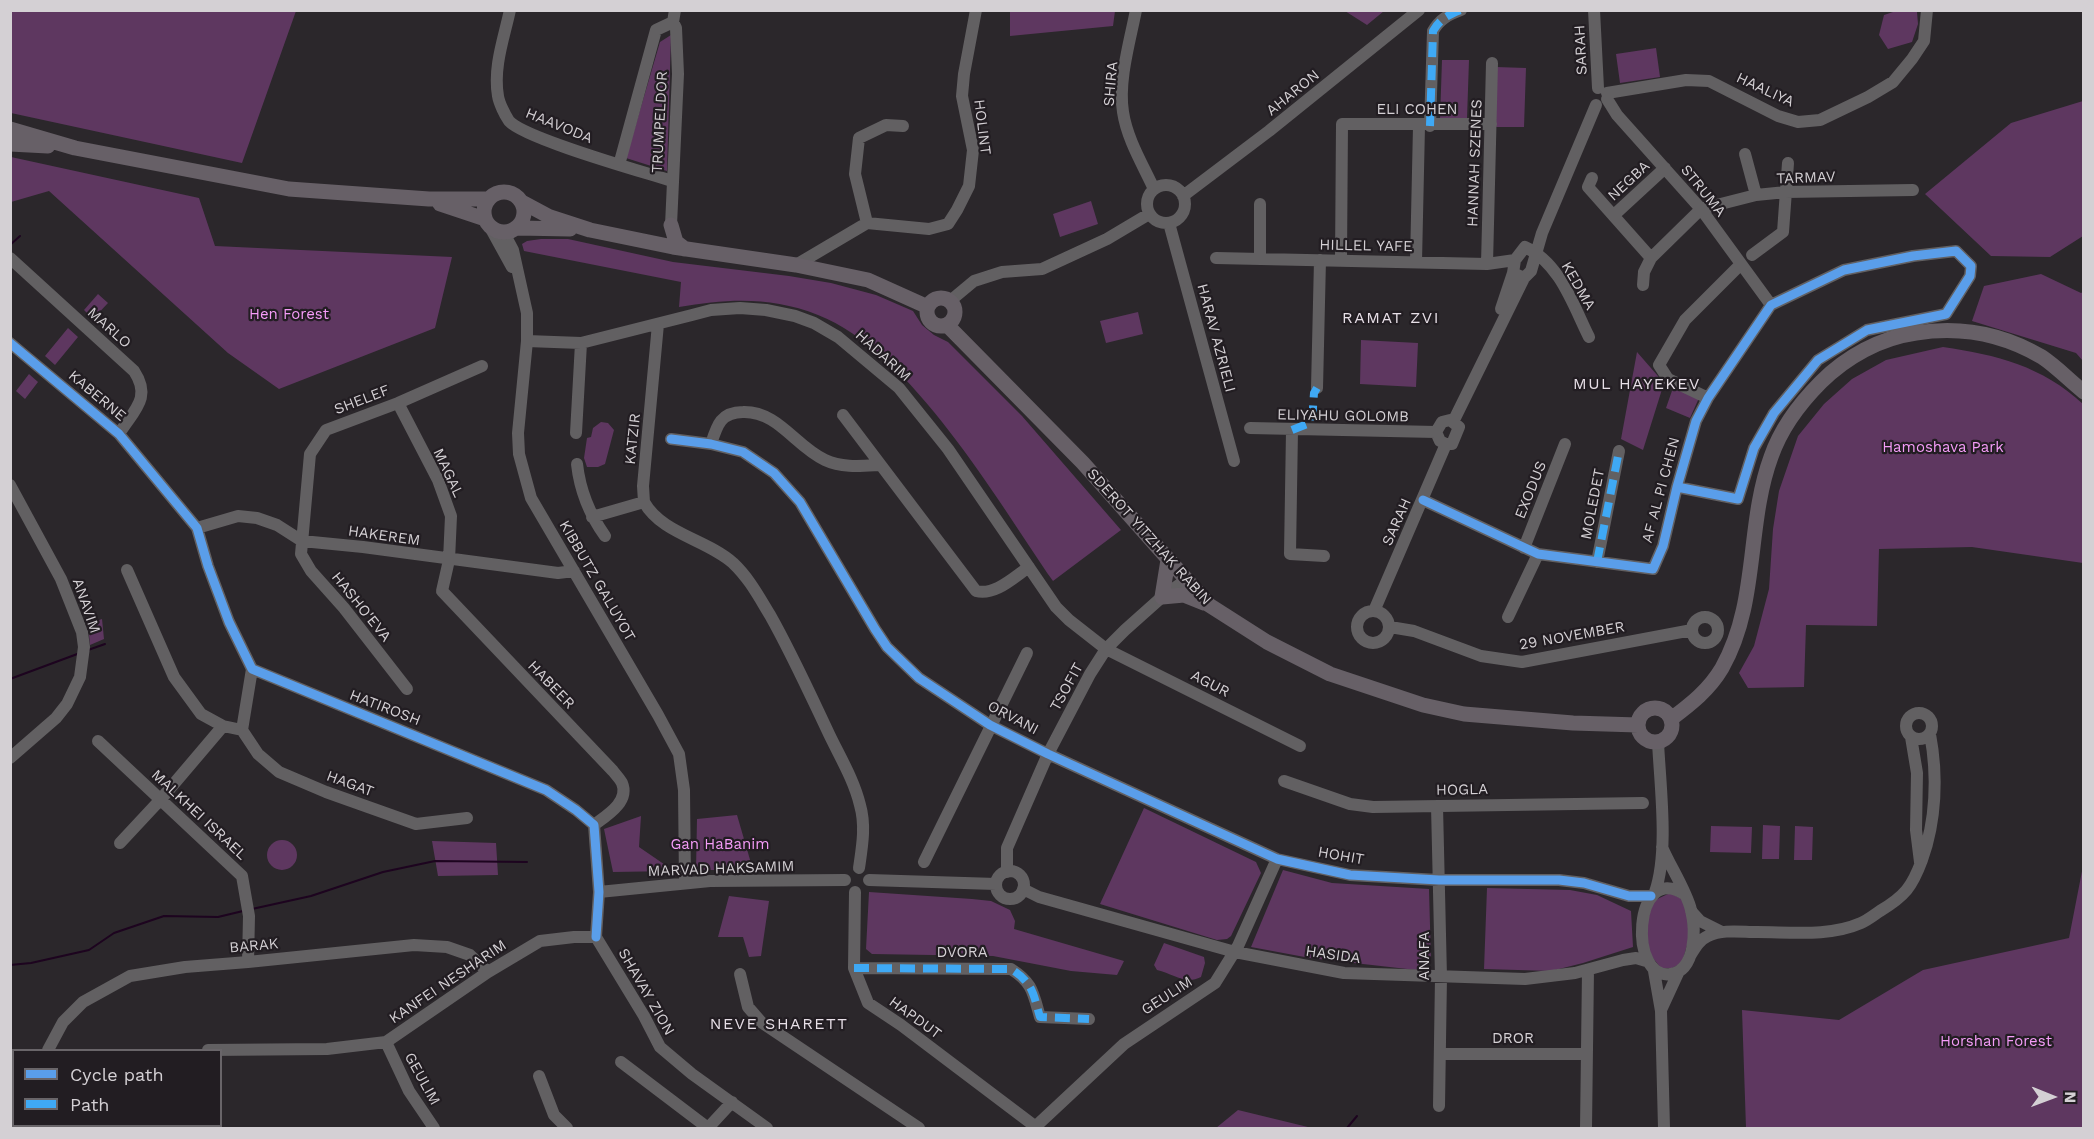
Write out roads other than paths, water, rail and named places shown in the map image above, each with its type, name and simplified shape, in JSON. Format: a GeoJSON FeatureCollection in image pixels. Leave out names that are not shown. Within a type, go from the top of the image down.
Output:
{"type":"FeatureCollection","features":[{"type":"Feature","properties":{"kind":"main road"},"geometry":{"type":"LineString","coordinates":[[10,129],[75,148],[289,189],[429,200],[489,199],[503,192],[514,194],[522,202],[550,217],[591,230],[685,249],[796,265],[868,280],[928,307]]}},
{"type":"Feature","properties":{"kind":"main road"},"geometry":{"type":"LineString","coordinates":[[10,144],[75,148]]}},
{"type":"Feature","properties":{"kind":"main road"},"geometry":{"type":"LineString","coordinates":[[489,199],[484,208],[499,227]]}},
{"type":"Feature","properties":{"kind":"main road"},"geometry":{"type":"LineString","coordinates":[[429,200],[499,227],[591,230]]}},
{"type":"Feature","properties":{"kind":"main road"},"geometry":{"type":"LineString","coordinates":[[499,227],[524,216],[522,202]]}},
{"type":"Feature","properties":{"kind":"main road"},"geometry":{"type":"LineString","coordinates":[[653,243],[671,225]]}},
{"type":"Feature","properties":{"kind":"main road"},"geometry":{"type":"LineString","coordinates":[[671,225],[676,242],[685,249]]}},
{"type":"Feature","properties":{"kind":"main road"},"geometry":{"type":"LineString","coordinates":[[937,298],[950,301],[954,306],[953,320],[947,325],[938,326],[930,321],[928,307],[937,298]]}},
{"type":"Feature","properties":{"kind":"main road","name":"SDEROT YITZHAK RABIN"},"geometry":{"type":"LineString","coordinates":[[947,325],[1083,463],[1209,605],[1267,642],[1330,674],[1423,705],[1464,714],[1573,723],[1638,725]]}},
{"type":"Feature","properties":{"kind":"main road"},"geometry":{"type":"LineString","coordinates":[[1671,719],[1708,688],[1722,667],[1738,632],[1747,594],[1762,491],[1771,457],[1785,427],[1802,401],[1840,365],[1876,344],[1907,334],[1941,329],[1987,334],[2043,358],[2084,393]]}},
{"type":"Feature","properties":{"kind":"main road"},"geometry":{"type":"LineString","coordinates":[[1168,560],[1162,597],[1184,595],[1209,605]]}},
{"type":"Feature","properties":{"kind":"main road"},"geometry":{"type":"LineString","coordinates":[[1649,708],[1660,708],[1671,719],[1671,731],[1668,736],[1658,742],[1647,740],[1642,736],[1638,725],[1641,715],[1649,708]]}},
{"type":"Feature","properties":{"kind":"street","name":"HAAVODA"},"geometry":{"type":"LineString","coordinates":[[510,10],[497,64],[498,98],[510,121],[523,130],[619,165],[672,181]]}},
{"type":"Feature","properties":{"kind":"street","name":"HOLINT"},"geometry":{"type":"LineString","coordinates":[[867,223],[929,229],[948,224],[957,210],[969,186],[973,150],[962,96],[976,10]]}},
{"type":"Feature","properties":{"kind":"street","name":"SHIRA"},"geometry":{"type":"LineString","coordinates":[[1136,10],[1124,79],[1123,113],[1128,134],[1154,189]]}},
{"type":"Feature","properties":{"kind":"street","name":"AHARON"},"geometry":{"type":"LineString","coordinates":[[1183,196],[1269,132],[1419,10]]}},
{"type":"Feature","properties":{"kind":"street"},"geometry":{"type":"LineString","coordinates":[[1416,262],[1424,126],[1433,32],[1439,21],[1461,10]]}},
{"type":"Feature","properties":{"kind":"street","name":"SARAH"},"geometry":{"type":"LineString","coordinates":[[1532,267],[1542,233],[1602,96],[1594,10]]}},
{"type":"Feature","properties":{"kind":"street","name":"HAALIYA"},"geometry":{"type":"LineString","coordinates":[[1602,96],[1686,80],[1709,81],[1778,116],[1798,122],[1820,120],[1893,82],[1924,41],[1927,10]]}},
{"type":"Feature","properties":{"kind":"street","name":"TRUMPELDOR"},"geometry":{"type":"LineString","coordinates":[[619,165],[656,30],[674,16],[678,74],[671,225]]}},
{"type":"Feature","properties":{"kind":"street","name":"HANNAH SZENES"},"geometry":{"type":"LineString","coordinates":[[1487,264],[1492,63]]}},
{"type":"Feature","properties":{"kind":"street","name":"STRUMA"},"geometry":{"type":"LineString","coordinates":[[1602,96],[1701,209],[1771,305]]}},
{"type":"Feature","properties":{"kind":"street","name":"ELI COHEN"},"geometry":{"type":"LineString","coordinates":[[1341,260],[1342,124],[1424,126],[1491,124]]}},
{"type":"Feature","properties":{"kind":"street"},"geometry":{"type":"LineString","coordinates":[[796,265],[867,223],[855,174],[859,138],[886,125],[903,126]]}},
{"type":"Feature","properties":{"kind":"street"},"geometry":{"type":"LineString","coordinates":[[1745,153],[1756,195]]}},
{"type":"Feature","properties":{"kind":"street"},"geometry":{"type":"LineString","coordinates":[[1752,255],[1784,232],[1788,163]]}},
{"type":"Feature","properties":{"kind":"street","name":"NEGBA"},"geometry":{"type":"LineString","coordinates":[[1614,216],[1665,168]]}},
{"type":"Feature","properties":{"kind":"street"},"geometry":{"type":"LineString","coordinates":[[1592,178],[1588,186],[1651,258]]}},
{"type":"Feature","properties":{"kind":"street"},"geometry":{"type":"LineString","coordinates":[[1173,187],[1183,196],[1183,213],[1179,218],[1169,223],[1158,222],[1149,214],[1148,198],[1154,189],[1173,187]]}},
{"type":"Feature","properties":{"kind":"street","name":"TARMAV"},"geometry":{"type":"LineString","coordinates":[[1701,209],[1756,195],[1786,192],[1913,190]]}},
{"type":"Feature","properties":{"kind":"street"},"geometry":{"type":"LineString","coordinates":[[1260,204],[1260,259]]}},
{"type":"Feature","properties":{"kind":"street"},"geometry":{"type":"LineString","coordinates":[[1643,285],[1644,272],[1651,258],[1701,209]]}},
{"type":"Feature","properties":{"kind":"street"},"geometry":{"type":"LineString","coordinates":[[950,301],[974,281],[1002,272],[1042,269],[1107,239],[1149,214]]}},
{"type":"Feature","properties":{"kind":"street","name":"HARAV AZRIELI"},"geometry":{"type":"LineString","coordinates":[[1169,223],[1234,460]]}},
{"type":"Feature","properties":{"kind":"street","name":"KIBBUTZ GALUYOT"},"geometry":{"type":"LineString","coordinates":[[499,227],[521,287],[527,313],[527,341],[518,433],[519,454],[531,498],[679,754],[684,790],[685,883]]}},
{"type":"Feature","properties":{"kind":"street","name":"HILLEL YAFE"},"geometry":{"type":"LineString","coordinates":[[1216,258],[1487,264],[1515,260],[1525,247],[1536,252]]}},
{"type":"Feature","properties":{"kind":"street"},"geometry":{"type":"LineString","coordinates":[[1677,487],[1738,499],[1754,448],[1774,413],[1818,360],[1868,330],[1946,314],[1971,276],[1971,266],[1956,251],[1913,256],[1844,270],[1771,305]]}},
{"type":"Feature","properties":{"kind":"street","name":"KEDMA"},"geometry":{"type":"LineString","coordinates":[[1536,252],[1551,266],[1561,280],[1589,337]]}},
{"type":"Feature","properties":{"kind":"street","name":"MARLO"},"geometry":{"type":"LineString","coordinates":[[10,258],[134,371],[141,382],[142,399],[119,434]]}},
{"type":"Feature","properties":{"kind":"street"},"geometry":{"type":"LineString","coordinates":[[1317,388],[1320,260]]}},
{"type":"Feature","properties":{"kind":"street"},"geometry":{"type":"LineString","coordinates":[[1453,422],[1492,341],[1518,275],[1515,260]]}},
{"type":"Feature","properties":{"kind":"street"},"geometry":{"type":"LineString","coordinates":[[1708,398],[1668,379],[1659,365],[1685,320],[1741,264]]}},
{"type":"Feature","properties":{"kind":"street"},"geometry":{"type":"LineString","coordinates":[[1518,275],[1528,274],[1532,267],[1551,266]]}},
{"type":"Feature","properties":{"kind":"street","name":"AF AL PI CHEN"},"geometry":{"type":"LineString","coordinates":[[1423,500],[1538,554],[1653,569],[1663,546],[1696,421],[1708,398],[1771,305]]}},
{"type":"Feature","properties":{"kind":"street","name":"HADARIM"},"geometry":{"type":"LineString","coordinates":[[527,341],[581,343],[711,310],[740,308],[766,310],[814,323],[838,337],[899,388],[948,449],[1056,607],[1106,649]]}},
{"type":"Feature","properties":{"kind":"street","name":"KATZIR"},"geometry":{"type":"LineString","coordinates":[[644,502],[643,486],[658,324]]}},
{"type":"Feature","properties":{"kind":"street","name":"KABERNE"},"geometry":{"type":"LineString","coordinates":[[10,343],[119,434],[197,528]]}},
{"type":"Feature","properties":{"kind":"street"},"geometry":{"type":"LineString","coordinates":[[576,433],[581,343]]}},
{"type":"Feature","properties":{"kind":"street","name":"SHELEF"},"geometry":{"type":"LineString","coordinates":[[302,541],[310,454],[326,430],[398,403],[482,366]]}},
{"type":"Feature","properties":{"kind":"street","name":"MAGAL"},"geometry":{"type":"LineString","coordinates":[[398,403],[438,480],[451,516],[449,560]]}},
{"type":"Feature","properties":{"kind":"street"},"geometry":{"type":"LineString","coordinates":[[711,444],[723,416],[739,412],[754,412],[772,420],[825,460],[841,465],[879,465]]}},
{"type":"Feature","properties":{"kind":"street"},"geometry":{"type":"LineString","coordinates":[[843,415],[976,591],[984,593],[995,590],[1029,567]]}},
{"type":"Feature","properties":{"kind":"street"},"geometry":{"type":"LineString","coordinates":[[1442,422],[1453,422],[1459,427],[1452,444],[1446,444],[1438,439],[1436,432],[1442,422]]}},
{"type":"Feature","properties":{"kind":"street","name":"ELIYAHU GOLOMB"},"geometry":{"type":"LineString","coordinates":[[1250,428],[1436,432]]}},
{"type":"Feature","properties":{"kind":"street"},"geometry":{"type":"LineString","coordinates":[[1292,430],[1290,554],[1324,556]]}},
{"type":"Feature","properties":{"kind":"street","name":"ORVANI"},"geometry":{"type":"LineString","coordinates":[[671,439],[711,444],[742,452],[774,473],[800,502],[887,646],[919,678],[990,725],[1048,754]]}},
{"type":"Feature","properties":{"kind":"street","name":"SARAH"},"geometry":{"type":"LineString","coordinates":[[1374,611],[1446,444]]}},
{"type":"Feature","properties":{"kind":"street","name":"EXODUS"},"geometry":{"type":"LineString","coordinates":[[1524,548],[1565,444]]}},
{"type":"Feature","properties":{"kind":"street","name":"MOLEDET"},"geometry":{"type":"LineString","coordinates":[[1597,562],[1619,452]]}},
{"type":"Feature","properties":{"kind":"street"},"geometry":{"type":"LineString","coordinates":[[577,464],[592,517],[605,536]]}},
{"type":"Feature","properties":{"kind":"street","name":"ANAVIM"},"geometry":{"type":"LineString","coordinates":[[10,485],[61,579],[82,632],[84,647],[80,677],[68,704],[56,718],[10,758]]}},
{"type":"Feature","properties":{"kind":"street"},"geometry":{"type":"LineString","coordinates":[[592,517],[644,502],[657,519],[706,545],[734,564],[748,580],[799,670],[855,789],[863,823],[859,868]]}},
{"type":"Feature","properties":{"kind":"street","name":"HAKEREM"},"geometry":{"type":"LineString","coordinates":[[197,528],[238,516],[256,518],[278,525],[302,541],[558,573],[574,571]]}},
{"type":"Feature","properties":{"kind":"street"},"geometry":{"type":"LineString","coordinates":[[128,570],[174,677],[201,714],[223,726],[242,730],[252,669],[229,622],[208,566],[197,528]]}},
{"type":"Feature","properties":{"kind":"street","name":"HASHO'EVA"},"geometry":{"type":"LineString","coordinates":[[302,541],[301,554],[311,571],[344,608],[406,689]]}},
{"type":"Feature","properties":{"kind":"street"},"geometry":{"type":"LineString","coordinates":[[1508,617],[1538,554]]}},
{"type":"Feature","properties":{"kind":"street","name":"HABEER"},"geometry":{"type":"LineString","coordinates":[[449,560],[442,591],[623,784],[623,795],[619,805],[594,825]]}},
{"type":"Feature","properties":{"kind":"street","name":"TSOFIT"},"geometry":{"type":"LineString","coordinates":[[1007,872],[1007,848],[1048,754],[1090,674],[1106,649],[1162,597],[1186,580]]}},
{"type":"Feature","properties":{"kind":"street"},"geometry":{"type":"LineString","coordinates":[[1374,611],[1383,614],[1390,627],[1386,637],[1377,643],[1362,638],[1358,628],[1360,618],[1374,611]]}},
{"type":"Feature","properties":{"kind":"street","name":"29 NOVEMBER"},"geometry":{"type":"LineString","coordinates":[[1390,627],[1414,631],[1481,656],[1522,662],[1692,630]]}},
{"type":"Feature","properties":{"kind":"street","name":"AGUR"},"geometry":{"type":"LineString","coordinates":[[1106,649],[1300,746]]}},
{"type":"Feature","properties":{"kind":"street","name":"ORVANI"},"geometry":{"type":"LineString","coordinates":[[924,862],[1027,653]]}},
{"type":"Feature","properties":{"kind":"street","name":"HATIROSH"},"geometry":{"type":"LineString","coordinates":[[252,669],[546,790],[594,825]]}},
{"type":"Feature","properties":{"kind":"street"},"geometry":{"type":"LineString","coordinates":[[1911,736],[1919,739],[1929,734],[1933,727],[1931,719],[1918,712],[1910,716],[1906,724],[1911,736],[1917,773],[1916,830],[1920,863]]}},
{"type":"Feature","properties":{"kind":"street"},"geometry":{"type":"LineString","coordinates":[[120,843],[223,726]]}},
{"type":"Feature","properties":{"kind":"street","name":"HAGAT"},"geometry":{"type":"LineString","coordinates":[[242,730],[258,754],[279,772],[326,792],[416,824],[467,818]]}},
{"type":"Feature","properties":{"kind":"street"},"geometry":{"type":"LineString","coordinates":[[1690,956],[1701,940],[1709,935],[1724,932],[1808,933],[1834,930],[1861,923],[1900,899],[1918,874],[1929,840],[1934,802],[1934,768],[1929,734]]}},
{"type":"Feature","properties":{"kind":"street","name":"MALKHEI ISRAEL"},"geometry":{"type":"LineString","coordinates":[[98,741],[242,876],[249,916],[248,962]]}},
{"type":"Feature","properties":{"kind":"street"},"geometry":{"type":"LineString","coordinates":[[1658,742],[1662,847],[1660,878],[1647,901],[1643,930],[1661,1011],[1664,1128]]}},
{"type":"Feature","properties":{"kind":"street","name":"HOHIT"},"geometry":{"type":"LineString","coordinates":[[1048,754],[1277,859],[1350,875],[1439,880],[1559,880],[1584,883],[1629,896],[1653,894]]}},
{"type":"Feature","properties":{"kind":"street","name":"HOGLA"},"geometry":{"type":"LineString","coordinates":[[1284,781],[1350,804],[1373,807],[1644,803]]}},
{"type":"Feature","properties":{"kind":"street","name":"ANAFA"},"geometry":{"type":"LineString","coordinates":[[1437,806],[1441,977],[1438,1106]]}},
{"type":"Feature","properties":{"kind":"street"},"geometry":{"type":"LineString","coordinates":[[594,825],[599,892],[596,937]]}},
{"type":"Feature","properties":{"kind":"street"},"geometry":{"type":"LineString","coordinates":[[1662,847],[1692,911],[1700,921],[1724,932]]}},
{"type":"Feature","properties":{"kind":"street","name":"GEULIM"},"geometry":{"type":"LineString","coordinates":[[1035,1127],[1124,1044],[1215,982],[1235,952],[1277,859]]}},
{"type":"Feature","properties":{"kind":"street"},"geometry":{"type":"LineString","coordinates":[[859,868],[865,871],[869,880],[863,890],[855,892],[849,889],[845,880],[848,872],[859,868]]}},
{"type":"Feature","properties":{"kind":"street"},"geometry":{"type":"LineString","coordinates":[[1007,872],[1014,872],[1021,877],[1023,889],[1015,898],[1006,898],[999,894],[996,884],[1000,875],[1007,872]]}},
{"type":"Feature","properties":{"kind":"street","name":"MARVAD HAKSAMIM"},"geometry":{"type":"LineString","coordinates":[[599,892],[685,883],[845,880]]}},
{"type":"Feature","properties":{"kind":"street"},"geometry":{"type":"LineString","coordinates":[[869,880],[996,884]]}},
{"type":"Feature","properties":{"kind":"street"},"geometry":{"type":"LineString","coordinates":[[1653,894],[1670,888],[1684,894]]}},
{"type":"Feature","properties":{"kind":"street","name":"HASIDA"},"geometry":{"type":"LineString","coordinates":[[1023,889],[1039,897],[1235,952],[1344,973],[1526,979],[1588,970],[1635,958],[1650,966]]}},
{"type":"Feature","properties":{"kind":"street","name":"HAPDUT"},"geometry":{"type":"LineString","coordinates":[[855,892],[854,968],[868,1003],[1035,1127]]}},
{"type":"Feature","properties":{"kind":"street"},"geometry":{"type":"LineString","coordinates":[[1661,1011],[1679,971],[1688,962],[1690,956],[1692,911]]}},
{"type":"Feature","properties":{"kind":"street","name":"KANFEI NESHARIM"},"geometry":{"type":"LineString","coordinates":[[222,1050],[327,1049],[386,1042],[488,972],[540,941],[596,937]]}},
{"type":"Feature","properties":{"kind":"street","name":"SHAVAY ZION"},"geometry":{"type":"LineString","coordinates":[[596,937],[660,1047],[692,1074],[767,1128]]}},
{"type":"Feature","properties":{"kind":"street","name":"BARAK"},"geometry":{"type":"LineString","coordinates":[[49,1049],[63,1022],[83,1002],[130,976],[185,966],[414,945],[447,946],[470,955],[488,972]]}},
{"type":"Feature","properties":{"kind":"street"},"geometry":{"type":"LineString","coordinates":[[1650,966],[1667,975],[1679,971]]}},
{"type":"Feature","properties":{"kind":"street","name":"DVORA"},"geometry":{"type":"LineString","coordinates":[[854,968],[1011,969],[1032,986],[1040,1017],[1089,1019]]}},
{"type":"Feature","properties":{"kind":"street"},"geometry":{"type":"LineString","coordinates":[[1586,1128],[1588,970]]}},
{"type":"Feature","properties":{"kind":"street"},"geometry":{"type":"LineString","coordinates":[[740,974],[748,1007],[761,1022],[918,1128]]}},
{"type":"Feature","properties":{"kind":"street","name":"GEULIM"},"geometry":{"type":"LineString","coordinates":[[386,1042],[409,1091],[434,1128]]}},
{"type":"Feature","properties":{"kind":"street","name":"DROR"},"geometry":{"type":"LineString","coordinates":[[1440,1054],[1586,1054]]}},
{"type":"Feature","properties":{"kind":"street"},"geometry":{"type":"LineString","coordinates":[[621,1062],[708,1128],[732,1102]]}},
{"type":"Feature","properties":{"kind":"street"},"geometry":{"type":"LineString","coordinates":[[539,1076],[554,1115],[567,1128]]}},
{"type":"Feature","properties":{"kind":"waterway"},"geometry":{"type":"LineString","coordinates":[[10,245],[20,236]]}},
{"type":"Feature","properties":{"kind":"waterway"},"geometry":{"type":"LineString","coordinates":[[88,650],[105,644]]}},
{"type":"Feature","properties":{"kind":"waterway"},"geometry":{"type":"LineString","coordinates":[[10,679],[80,653]]}},
{"type":"Feature","properties":{"kind":"waterway"},"geometry":{"type":"LineString","coordinates":[[252,909],[311,896],[383,872],[435,861],[527,862]]}},
{"type":"Feature","properties":{"kind":"waterway"},"geometry":{"type":"LineString","coordinates":[[10,965],[31,963],[89,950],[114,933],[164,916],[218,917],[243,911]]}},
{"type":"Feature","properties":{"kind":"waterway"},"geometry":{"type":"LineString","coordinates":[[1347,1128],[1357,1116]]}},
{"type":"Feature","properties":{"kind":"district","name":"RAMAT ZVI"},"geometry":{"type":"Point","coordinates":[1391,318]}},
{"type":"Feature","properties":{"kind":"district","name":"MUL HAYEKEV"},"geometry":{"type":"Point","coordinates":[1637,384]}},
{"type":"Feature","properties":{"kind":"district","name":"NEVE SHARETT"},"geometry":{"type":"Point","coordinates":[779,1024]}},
{"type":"Feature","properties":{"kind":"park label","name":"Hen Forest"},"geometry":{"type":"Point","coordinates":[289,315]}},
{"type":"Feature","properties":{"kind":"park label","name":"Hamoshava Park"},"geometry":{"type":"Point","coordinates":[1943,448]}},
{"type":"Feature","properties":{"kind":"park label","name":"Gan HaBanim"},"geometry":{"type":"Point","coordinates":[720,845]}},
{"type":"Feature","properties":{"kind":"park label","name":"Horshan Forest"},"geometry":{"type":"Point","coordinates":[1996,1042]}}]}
